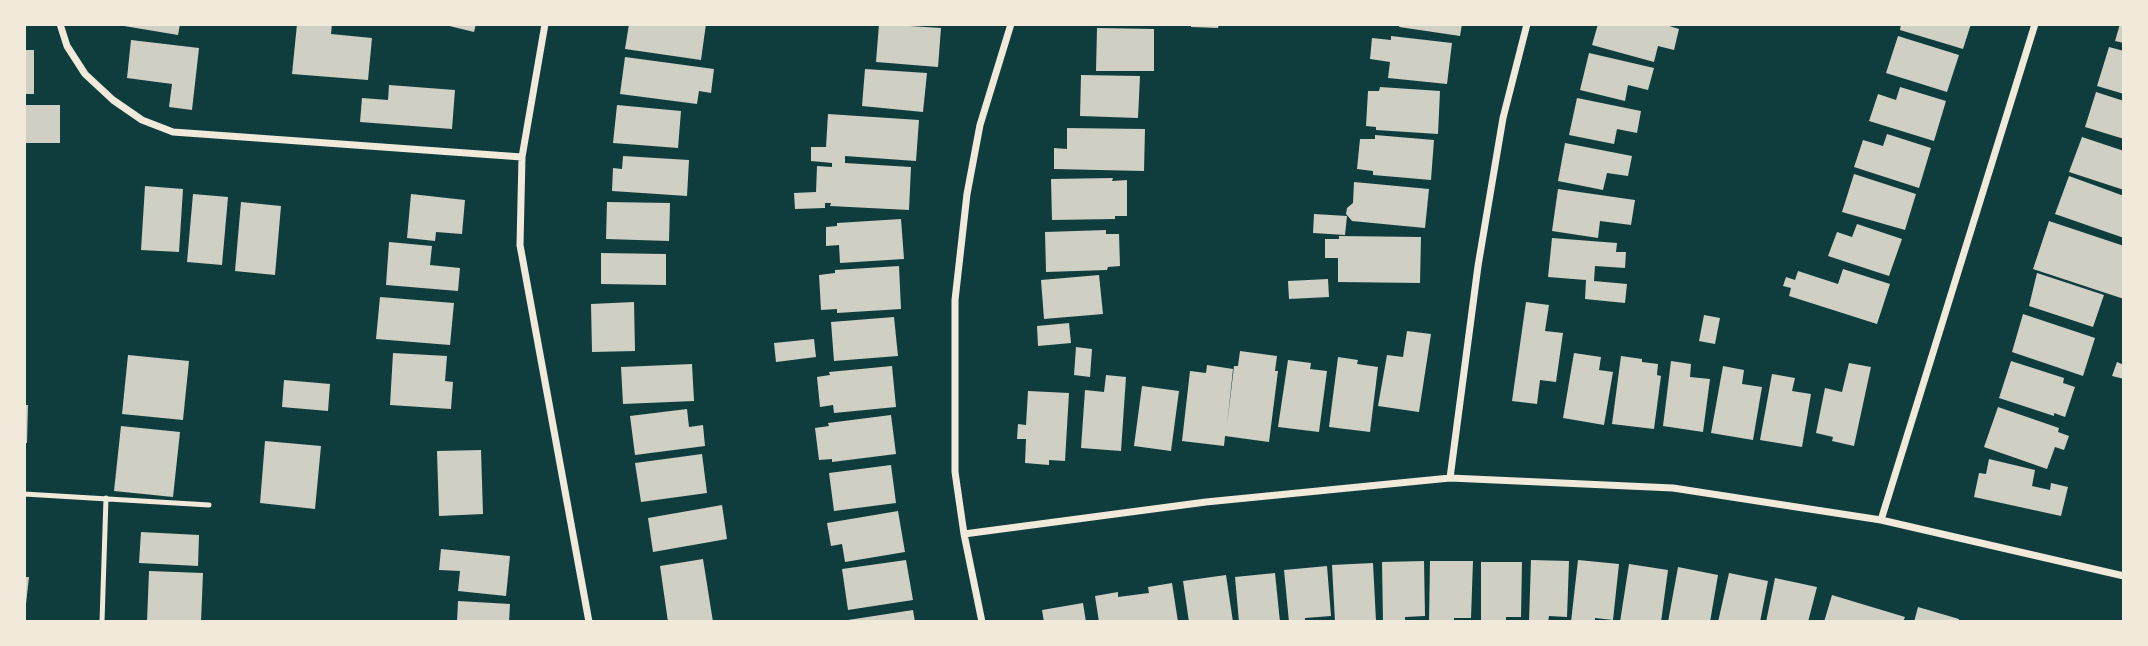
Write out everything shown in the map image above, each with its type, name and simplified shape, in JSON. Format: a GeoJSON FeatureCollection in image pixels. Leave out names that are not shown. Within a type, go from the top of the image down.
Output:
{"type":"FeatureCollection","features":[{"type":"Feature","properties":{"kind":"street"},"geometry":{"type":"LineString","coordinates":[[60,24],[67,46],[85,74],[113,100],[142,120],[173,132],[522,157]]}},
{"type":"Feature","properties":{"kind":"street"},"geometry":{"type":"LineString","coordinates":[[545,24],[522,157],[520,245],[589,621]]}},
{"type":"Feature","properties":{"kind":"street"},"geometry":{"type":"LineString","coordinates":[[982,621],[964,534],[955,472],[955,300],[967,194],[979,125],[1011,24]]}},
{"type":"Feature","properties":{"kind":"street"},"geometry":{"type":"LineString","coordinates":[[1450,478],[1478,266],[1503,118],[1527,24]]}},
{"type":"Feature","properties":{"kind":"street"},"geometry":{"type":"LineString","coordinates":[[1881,520],[2035,24]]}},
{"type":"Feature","properties":{"kind":"street"},"geometry":{"type":"LineString","coordinates":[[964,534],[1206,502],[1450,478],[1673,488],[1881,520],[2123,576]]}},
{"type":"Feature","properties":{"kind":"lane"},"geometry":{"type":"LineString","coordinates":[[24,494],[209,505]]}},
{"type":"Feature","properties":{"kind":"lane"},"geometry":{"type":"LineString","coordinates":[[102,621],[106,498]]}},
{"type":"Feature","properties":{"kind":"building"},"geometry":{"type":"Polygon","coordinates":[[[112,24],[180,24],[178,35],[112,24]]]}},
{"type":"Feature","properties":{"kind":"building"},"geometry":{"type":"Polygon","coordinates":[[[297,24],[332,24],[331,34],[372,38],[368,80],[292,74],[297,24]]]}},
{"type":"Feature","properties":{"kind":"building"},"geometry":{"type":"Polygon","coordinates":[[[441,24],[476,24],[474,32],[441,24]]]}},
{"type":"Feature","properties":{"kind":"building"},"geometry":{"type":"Polygon","coordinates":[[[629,24],[706,24],[701,60],[625,49],[629,24]]]}},
{"type":"Feature","properties":{"kind":"building"},"geometry":{"type":"Polygon","coordinates":[[[879,24],[941,28],[938,67],[876,62],[879,24]]]}},
{"type":"Feature","properties":{"kind":"building"},"geometry":{"type":"Polygon","coordinates":[[[1191,24],[1219,24],[1218,28],[1191,27],[1191,24]]]}},
{"type":"Feature","properties":{"kind":"building"},"geometry":{"type":"Polygon","coordinates":[[[1400,24],[1462,24],[1460,36],[1399,27],[1400,24]]]}},
{"type":"Feature","properties":{"kind":"building"},"geometry":{"type":"Polygon","coordinates":[[[1598,24],[1663,24],[1679,29],[1674,50],[1658,46],[1654,62],[1592,45],[1598,24]]]}},
{"type":"Feature","properties":{"kind":"building"},"geometry":{"type":"Polygon","coordinates":[[[1901,24],[1971,24],[1963,49],[1900,30],[1901,24]]]}},
{"type":"Feature","properties":{"kind":"building"},"geometry":{"type":"Polygon","coordinates":[[[2120,24],[2124,24],[2124,43],[2115,41],[2120,24]]]}},
{"type":"Feature","properties":{"kind":"building"},"geometry":{"type":"Polygon","coordinates":[[[1097,28],[1154,29],[1154,71],[1096,71],[1097,28]]]}},
{"type":"Feature","properties":{"kind":"building"},"geometry":{"type":"Polygon","coordinates":[[[1391,36],[1452,43],[1447,84],[1388,78],[1390,62],[1370,59],[1372,38],[1391,40],[1391,36]]]}},
{"type":"Feature","properties":{"kind":"building"},"geometry":{"type":"Polygon","coordinates":[[[1898,36],[1959,55],[1947,92],[1886,73],[1898,36]]]}},
{"type":"Feature","properties":{"kind":"building"},"geometry":{"type":"Polygon","coordinates":[[[131,40],[199,48],[192,110],[169,107],[172,84],[127,78],[131,40]]]}},
{"type":"Feature","properties":{"kind":"building"},"geometry":{"type":"Polygon","coordinates":[[[2109,47],[2124,51],[2124,94],[2097,86],[2109,47]]]}},
{"type":"Feature","properties":{"kind":"building"},"geometry":{"type":"Polygon","coordinates":[[[24,50],[34,50],[34,94],[24,94],[24,50]]]}},
{"type":"Feature","properties":{"kind":"building"},"geometry":{"type":"Polygon","coordinates":[[[1589,53],[1654,68],[1648,90],[1628,85],[1625,101],[1580,90],[1589,53]]]}},
{"type":"Feature","properties":{"kind":"building"},"geometry":{"type":"Polygon","coordinates":[[[625,57],[714,69],[711,93],[699,91],[697,104],[620,94],[625,57]]]}},
{"type":"Feature","properties":{"kind":"building"},"geometry":{"type":"Polygon","coordinates":[[[865,69],[927,73],[923,112],[862,106],[865,69]]]}},
{"type":"Feature","properties":{"kind":"building"},"geometry":{"type":"Polygon","coordinates":[[[1081,75],[1140,76],[1138,118],[1080,116],[1081,75]]]}},
{"type":"Feature","properties":{"kind":"building"},"geometry":{"type":"Polygon","coordinates":[[[389,85],[455,90],[452,129],[360,122],[362,98],[388,100],[389,85]]]}},
{"type":"Feature","properties":{"kind":"building"},"geometry":{"type":"Polygon","coordinates":[[[1380,87],[1440,91],[1438,134],[1376,130],[1376,127],[1366,126],[1368,91],[1379,91],[1380,87]]]}},
{"type":"Feature","properties":{"kind":"building"},"geometry":{"type":"Polygon","coordinates":[[[1900,87],[1946,101],[1934,141],[1869,121],[1878,94],[1896,100],[1900,87]]]}},
{"type":"Feature","properties":{"kind":"building"},"geometry":{"type":"Polygon","coordinates":[[[2096,92],[2124,101],[2124,139],[2085,127],[2096,92]]]}},
{"type":"Feature","properties":{"kind":"building"},"geometry":{"type":"Polygon","coordinates":[[[1577,98],[1641,111],[1637,133],[1617,129],[1614,144],[1569,135],[1577,98]]]}},
{"type":"Feature","properties":{"kind":"building"},"geometry":{"type":"Polygon","coordinates":[[[24,105],[60,105],[60,143],[24,143],[24,105]]]}},
{"type":"Feature","properties":{"kind":"building"},"geometry":{"type":"Polygon","coordinates":[[[617,105],[681,111],[678,148],[613,143],[617,105]]]}},
{"type":"Feature","properties":{"kind":"building"},"geometry":{"type":"Polygon","coordinates":[[[828,114],[919,120],[916,161],[845,156],[845,163],[911,167],[909,210],[830,206],[831,203],[825,203],[825,208],[795,209],[794,193],[816,192],[817,166],[832,167],[832,163],[811,161],[811,147],[826,147],[828,114]]]}},
{"type":"Feature","properties":{"kind":"building"},"geometry":{"type":"Polygon","coordinates":[[[1067,128],[1145,129],[1144,171],[1054,169],[1054,148],[1067,149],[1067,128]]]}},
{"type":"Feature","properties":{"kind":"building"},"geometry":{"type":"Polygon","coordinates":[[[1887,134],[1931,148],[1919,188],[1854,167],[1863,140],[1883,146],[1887,134]]]}},
{"type":"Feature","properties":{"kind":"building"},"geometry":{"type":"Polygon","coordinates":[[[1375,135],[1434,140],[1431,180],[1373,175],[1373,171],[1357,169],[1360,139],[1375,139],[1375,135]]]}},
{"type":"Feature","properties":{"kind":"building"},"geometry":{"type":"Polygon","coordinates":[[[2082,137],[2124,151],[2124,190],[2069,172],[2082,137]]]}},
{"type":"Feature","properties":{"kind":"building"},"geometry":{"type":"Polygon","coordinates":[[[1565,143],[1632,156],[1628,176],[1607,173],[1603,190],[1558,181],[1565,143]]]}},
{"type":"Feature","properties":{"kind":"building"},"geometry":{"type":"Polygon","coordinates":[[[623,156],[689,160],[687,196],[612,191],[613,168],[622,169],[623,156]]]}},
{"type":"Feature","properties":{"kind":"building"},"geometry":{"type":"Polygon","coordinates":[[[1854,174],[1916,194],[1905,230],[1842,212],[1854,174]]]}},
{"type":"Feature","properties":{"kind":"building"},"geometry":{"type":"Polygon","coordinates":[[[2069,176],[2124,196],[2124,238],[2055,214],[2069,176]]]}},
{"type":"Feature","properties":{"kind":"building"},"geometry":{"type":"Polygon","coordinates":[[[1113,178],[1112,181],[1127,180],[1127,216],[1115,216],[1115,219],[1052,220],[1051,179],[1113,178]]]}},
{"type":"Feature","properties":{"kind":"building"},"geometry":{"type":"Polygon","coordinates":[[[1354,182],[1429,189],[1425,228],[1352,221],[1346,214],[1347,208],[1353,203],[1354,182]]]}},
{"type":"Feature","properties":{"kind":"building"},"geometry":{"type":"Polygon","coordinates":[[[145,186],[183,189],[179,252],[141,250],[145,186]]]}},
{"type":"Feature","properties":{"kind":"building"},"geometry":{"type":"Polygon","coordinates":[[[1558,189],[1635,200],[1631,225],[1600,221],[1598,238],[1552,231],[1558,189]]]}},
{"type":"Feature","properties":{"kind":"building"},"geometry":{"type":"Polygon","coordinates":[[[193,194],[228,197],[222,265],[187,262],[193,194]]]}},
{"type":"Feature","properties":{"kind":"building"},"geometry":{"type":"Polygon","coordinates":[[[411,194],[465,200],[462,234],[436,232],[435,241],[407,238],[411,194]]]}},
{"type":"Feature","properties":{"kind":"building"},"geometry":{"type":"Polygon","coordinates":[[[241,202],[281,206],[275,275],[235,271],[241,202]]]}},
{"type":"Feature","properties":{"kind":"building"},"geometry":{"type":"Polygon","coordinates":[[[607,202],[670,203],[669,241],[606,239],[607,202]]]}},
{"type":"Feature","properties":{"kind":"building"},"geometry":{"type":"Polygon","coordinates":[[[1314,214],[1347,216],[1345,235],[1313,233],[1314,214]]]}},
{"type":"Feature","properties":{"kind":"building"},"geometry":{"type":"Polygon","coordinates":[[[901,219],[904,259],[840,263],[839,245],[826,246],[826,227],[837,226],[837,223],[901,219]]]}},
{"type":"Feature","properties":{"kind":"building"},"geometry":{"type":"Polygon","coordinates":[[[2049,221],[2124,246],[2124,299],[2033,269],[2049,221]]]}},
{"type":"Feature","properties":{"kind":"building"},"geometry":{"type":"Polygon","coordinates":[[[1857,224],[1902,239],[1889,276],[1828,256],[1837,232],[1852,237],[1857,224]]]}},
{"type":"Feature","properties":{"kind":"building"},"geometry":{"type":"Polygon","coordinates":[[[1106,230],[1106,234],[1119,234],[1120,266],[1108,267],[1107,270],[1046,272],[1045,232],[1106,230]]]}},
{"type":"Feature","properties":{"kind":"building"},"geometry":{"type":"Polygon","coordinates":[[[1339,236],[1421,237],[1420,283],[1338,282],[1338,258],[1325,258],[1325,239],[1339,239],[1339,236]]]}},
{"type":"Feature","properties":{"kind":"building"},"geometry":{"type":"Polygon","coordinates":[[[1552,238],[1617,243],[1616,252],[1626,252],[1625,268],[1595,266],[1594,281],[1627,284],[1625,303],[1585,299],[1586,280],[1548,277],[1552,238]]]}},
{"type":"Feature","properties":{"kind":"building"},"geometry":{"type":"Polygon","coordinates":[[[389,242],[432,246],[430,265],[460,268],[458,291],[386,285],[389,242]]]}},
{"type":"Feature","properties":{"kind":"building"},"geometry":{"type":"Polygon","coordinates":[[[601,253],[666,254],[666,285],[601,284],[601,253]]]}},
{"type":"Feature","properties":{"kind":"building"},"geometry":{"type":"Polygon","coordinates":[[[899,266],[901,309],[837,313],[837,309],[821,310],[819,275],[835,273],[835,270],[899,266]]]}},
{"type":"Feature","properties":{"kind":"building"},"geometry":{"type":"Polygon","coordinates":[[[1843,269],[1890,284],[1877,324],[1789,296],[1791,288],[1783,286],[1786,277],[1795,280],[1798,271],[1838,284],[1843,269]]]}},
{"type":"Feature","properties":{"kind":"building"},"geometry":{"type":"Polygon","coordinates":[[[2037,273],[2104,295],[2093,327],[2029,306],[2037,273]]]}},
{"type":"Feature","properties":{"kind":"building"},"geometry":{"type":"Polygon","coordinates":[[[1099,275],[1103,314],[1044,319],[1041,280],[1099,275]]]}},
{"type":"Feature","properties":{"kind":"building"},"geometry":{"type":"Polygon","coordinates":[[[1328,279],[1329,297],[1289,299],[1288,281],[1328,279]]]}},
{"type":"Feature","properties":{"kind":"building"},"geometry":{"type":"Polygon","coordinates":[[[380,297],[454,303],[450,345],[376,339],[380,297]]]}},
{"type":"Feature","properties":{"kind":"building"},"geometry":{"type":"Polygon","coordinates":[[[634,302],[635,351],[592,352],[591,304],[634,302]]]}},
{"type":"Feature","properties":{"kind":"building"},"geometry":{"type":"Polygon","coordinates":[[[1526,302],[1549,305],[1545,331],[1563,333],[1556,382],[1540,380],[1537,404],[1512,401],[1526,302]]]}},
{"type":"Feature","properties":{"kind":"building"},"geometry":{"type":"Polygon","coordinates":[[[2023,314],[2095,338],[2083,376],[2012,352],[2023,314]]]}},
{"type":"Feature","properties":{"kind":"building"},"geometry":{"type":"Polygon","coordinates":[[[1704,315],[1720,318],[1715,344],[1699,341],[1704,315]]]}},
{"type":"Feature","properties":{"kind":"building"},"geometry":{"type":"Polygon","coordinates":[[[894,317],[898,356],[834,361],[831,322],[894,317]]]}},
{"type":"Feature","properties":{"kind":"building"},"geometry":{"type":"Polygon","coordinates":[[[1069,323],[1071,343],[1038,346],[1037,326],[1069,323]]]}},
{"type":"Feature","properties":{"kind":"building"},"geometry":{"type":"Polygon","coordinates":[[[1407,331],[1431,334],[1419,412],[1378,406],[1387,355],[1403,357],[1407,331]]]}},
{"type":"Feature","properties":{"kind":"building"},"geometry":{"type":"Polygon","coordinates":[[[814,339],[816,357],[776,362],[774,343],[814,339]]]}},
{"type":"Feature","properties":{"kind":"building"},"geometry":{"type":"Polygon","coordinates":[[[1076,347],[1092,349],[1090,377],[1074,375],[1076,347]]]}},
{"type":"Feature","properties":{"kind":"building"},"geometry":{"type":"Polygon","coordinates":[[[1240,351],[1277,356],[1275,371],[1278,371],[1269,442],[1225,436],[1224,446],[1182,441],[1190,371],[1206,373],[1207,365],[1233,369],[1227,426],[1234,366],[1238,366],[1240,351]]]}},
{"type":"Feature","properties":{"kind":"building"},"geometry":{"type":"Polygon","coordinates":[[[393,353],[447,356],[445,381],[453,382],[451,409],[390,405],[393,353]]]}},
{"type":"Feature","properties":{"kind":"building"},"geometry":{"type":"Polygon","coordinates":[[[1574,353],[1601,357],[1599,370],[1613,372],[1604,425],[1563,418],[1574,353]]]}},
{"type":"Feature","properties":{"kind":"building"},"geometry":{"type":"Polygon","coordinates":[[[128,355],[189,361],[183,420],[122,414],[128,355]]]}},
{"type":"Feature","properties":{"kind":"building"},"geometry":{"type":"Polygon","coordinates":[[[1621,356],[1658,364],[1657,375],[1661,376],[1654,429],[1612,424],[1621,356]]]}},
{"type":"Feature","properties":{"kind":"building"},"geometry":{"type":"Polygon","coordinates":[[[1338,357],[1358,360],[1357,364],[1378,367],[1370,432],[1329,427],[1338,357]]]}},
{"type":"Feature","properties":{"kind":"building"},"geometry":{"type":"Polygon","coordinates":[[[1288,360],[1311,363],[1310,369],[1327,371],[1319,432],[1278,427],[1288,360]]]}},
{"type":"Feature","properties":{"kind":"building"},"geometry":{"type":"Polygon","coordinates":[[[1671,361],[1691,364],[1690,377],[1710,379],[1703,432],[1663,426],[1671,361]]]}},
{"type":"Feature","properties":{"kind":"building"},"geometry":{"type":"Polygon","coordinates":[[[2011,361],[2064,378],[2063,383],[2075,387],[2065,417],[1999,398],[2011,361]]]}},
{"type":"Feature","properties":{"kind":"building"},"geometry":{"type":"Polygon","coordinates":[[[2117,362],[2124,365],[2124,379],[2112,376],[2117,362]]]}},
{"type":"Feature","properties":{"kind":"building"},"geometry":{"type":"Polygon","coordinates":[[[1849,363],[1871,367],[1854,446],[1832,441],[1833,437],[1816,433],[1825,388],[1842,392],[1849,363]]]}},
{"type":"Feature","properties":{"kind":"building"},"geometry":{"type":"Polygon","coordinates":[[[692,364],[694,401],[623,404],[621,367],[692,364]]]}},
{"type":"Feature","properties":{"kind":"building"},"geometry":{"type":"Polygon","coordinates":[[[892,366],[896,407],[834,413],[833,405],[820,407],[817,377],[830,375],[829,372],[892,366]]]}},
{"type":"Feature","properties":{"kind":"building"},"geometry":{"type":"Polygon","coordinates":[[[1723,366],[1744,370],[1742,384],[1762,387],[1753,440],[1711,433],[1723,366]]]}},
{"type":"Feature","properties":{"kind":"building"},"geometry":{"type":"Polygon","coordinates":[[[1772,374],[1795,378],[1792,391],[1811,394],[1802,447],[1760,440],[1772,374]]]}},
{"type":"Feature","properties":{"kind":"building"},"geometry":{"type":"Polygon","coordinates":[[[1106,375],[1126,377],[1121,451],[1081,448],[1085,390],[1104,392],[1106,375]]]}},
{"type":"Feature","properties":{"kind":"building"},"geometry":{"type":"Polygon","coordinates":[[[284,380],[330,384],[328,411],[282,407],[284,380]]]}},
{"type":"Feature","properties":{"kind":"building"},"geometry":{"type":"Polygon","coordinates":[[[1142,386],[1179,391],[1171,451],[1134,446],[1142,386]]]}},
{"type":"Feature","properties":{"kind":"building"},"geometry":{"type":"Polygon","coordinates":[[[1028,391],[1069,393],[1065,461],[1049,460],[1049,465],[1025,463],[1026,439],[1017,439],[1018,424],[1026,425],[1028,391]]]}},
{"type":"Feature","properties":{"kind":"building"},"geometry":{"type":"Polygon","coordinates":[[[24,405],[28,405],[27,443],[24,443],[24,405]]]}},
{"type":"Feature","properties":{"kind":"building"},"geometry":{"type":"Polygon","coordinates":[[[1998,407],[2059,428],[2058,432],[2069,436],[2064,450],[2055,447],[2047,469],[1984,447],[1998,407]]]}},
{"type":"Feature","properties":{"kind":"building"},"geometry":{"type":"Polygon","coordinates":[[[687,409],[689,427],[703,425],[705,446],[635,455],[630,416],[687,409]]]}},
{"type":"Feature","properties":{"kind":"building"},"geometry":{"type":"Polygon","coordinates":[[[891,415],[896,454],[832,462],[832,459],[819,460],[815,428],[829,426],[828,423],[891,415]]]}},
{"type":"Feature","properties":{"kind":"building"},"geometry":{"type":"Polygon","coordinates":[[[121,426],[180,432],[173,497],[114,491],[121,426]]]}},
{"type":"Feature","properties":{"kind":"building"},"geometry":{"type":"Polygon","coordinates":[[[265,441],[321,446],[315,509],[260,503],[265,441]]]}},
{"type":"Feature","properties":{"kind":"building"},"geometry":{"type":"Polygon","coordinates":[[[481,450],[483,514],[439,516],[437,451],[481,450]]]}},
{"type":"Feature","properties":{"kind":"building"},"geometry":{"type":"Polygon","coordinates":[[[702,454],[707,493],[641,502],[635,463],[702,454]]]}},
{"type":"Feature","properties":{"kind":"building"},"geometry":{"type":"Polygon","coordinates":[[[1989,459],[2035,470],[2032,486],[2050,490],[2051,483],[2068,487],[2061,516],[1974,497],[1979,473],[1986,474],[1989,459]]]}},
{"type":"Feature","properties":{"kind":"building"},"geometry":{"type":"Polygon","coordinates":[[[891,465],[896,503],[834,511],[829,473],[891,465]]]}},
{"type":"Feature","properties":{"kind":"building"},"geometry":{"type":"Polygon","coordinates":[[[722,505],[727,539],[653,552],[648,518],[722,505]]]}},
{"type":"Feature","properties":{"kind":"building"},"geometry":{"type":"Polygon","coordinates":[[[898,511],[905,552],[845,562],[842,544],[831,546],[827,523],[898,511]]]}},
{"type":"Feature","properties":{"kind":"building"},"geometry":{"type":"Polygon","coordinates":[[[141,532],[199,535],[198,566],[139,563],[141,532]]]}},
{"type":"Feature","properties":{"kind":"building"},"geometry":{"type":"Polygon","coordinates":[[[441,549],[510,556],[506,596],[458,591],[460,571],[439,570],[441,549]]]}},
{"type":"Feature","properties":{"kind":"building"},"geometry":{"type":"Polygon","coordinates":[[[703,559],[713,622],[668,622],[660,566],[703,559]]]}},
{"type":"Feature","properties":{"kind":"building"},"geometry":{"type":"Polygon","coordinates":[[[906,560],[913,600],[848,610],[842,569],[906,560]]]}},
{"type":"Feature","properties":{"kind":"building"},"geometry":{"type":"Polygon","coordinates":[[[1531,560],[1569,561],[1567,617],[1549,616],[1548,622],[1529,622],[1531,560]]]}},
{"type":"Feature","properties":{"kind":"building"},"geometry":{"type":"Polygon","coordinates":[[[1578,560],[1619,564],[1613,620],[1595,618],[1595,622],[1571,622],[1578,560]]]}},
{"type":"Feature","properties":{"kind":"building"},"geometry":{"type":"Polygon","coordinates":[[[1424,561],[1425,616],[1405,617],[1405,622],[1383,622],[1382,562],[1424,561]]]}},
{"type":"Feature","properties":{"kind":"building"},"geometry":{"type":"Polygon","coordinates":[[[1430,561],[1473,561],[1471,618],[1454,618],[1454,622],[1429,622],[1430,561]]]}},
{"type":"Feature","properties":{"kind":"building"},"geometry":{"type":"Polygon","coordinates":[[[1481,562],[1522,562],[1521,617],[1506,617],[1506,622],[1481,622],[1481,562]]]}},
{"type":"Feature","properties":{"kind":"building"},"geometry":{"type":"Polygon","coordinates":[[[1373,563],[1376,621],[1335,622],[1332,565],[1373,563]]]}},
{"type":"Feature","properties":{"kind":"building"},"geometry":{"type":"Polygon","coordinates":[[[1629,564],[1668,570],[1661,622],[1620,622],[1629,564]]]}},
{"type":"Feature","properties":{"kind":"building"},"geometry":{"type":"Polygon","coordinates":[[[1327,566],[1331,616],[1305,618],[1305,622],[1289,622],[1284,570],[1327,566]]]}},
{"type":"Feature","properties":{"kind":"building"},"geometry":{"type":"Polygon","coordinates":[[[1678,567],[1718,575],[1710,622],[1668,622],[1678,567]]]}},
{"type":"Feature","properties":{"kind":"building"},"geometry":{"type":"Polygon","coordinates":[[[149,571],[203,573],[201,622],[147,622],[149,571]]]}},
{"type":"Feature","properties":{"kind":"building"},"geometry":{"type":"Polygon","coordinates":[[[1275,573],[1280,622],[1239,622],[1235,577],[1275,573]]]}},
{"type":"Feature","properties":{"kind":"building"},"geometry":{"type":"Polygon","coordinates":[[[1729,573],[1768,581],[1760,622],[1718,622],[1729,573]]]}},
{"type":"Feature","properties":{"kind":"building"},"geometry":{"type":"Polygon","coordinates":[[[1226,575],[1233,622],[1189,622],[1183,581],[1226,575]]]}},
{"type":"Feature","properties":{"kind":"building"},"geometry":{"type":"Polygon","coordinates":[[[24,577],[29,577],[26,604],[24,604],[24,577]]]}},
{"type":"Feature","properties":{"kind":"building"},"geometry":{"type":"Polygon","coordinates":[[[1775,578],[1817,587],[1808,622],[1766,622],[1775,578]]]}},
{"type":"Feature","properties":{"kind":"building"},"geometry":{"type":"Polygon","coordinates":[[[1172,583],[1178,622],[1099,622],[1095,596],[1118,592],[1118,597],[1149,593],[1148,587],[1172,583]]]}},
{"type":"Feature","properties":{"kind":"building"},"geometry":{"type":"Polygon","coordinates":[[[1832,595],[1905,617],[1903,622],[1824,622],[1832,595]]]}},
{"type":"Feature","properties":{"kind":"building"},"geometry":{"type":"Polygon","coordinates":[[[458,601],[510,604],[509,622],[457,622],[458,601]]]}},
{"type":"Feature","properties":{"kind":"building"},"geometry":{"type":"Polygon","coordinates":[[[1083,603],[1086,622],[1044,622],[1042,610],[1083,603]]]}},
{"type":"Feature","properties":{"kind":"building"},"geometry":{"type":"Polygon","coordinates":[[[1918,607],[1959,619],[1958,622],[1914,622],[1918,607]]]}},
{"type":"Feature","properties":{"kind":"building"},"geometry":{"type":"Polygon","coordinates":[[[913,610],[915,622],[848,622],[848,620],[913,610]]]}}]}
